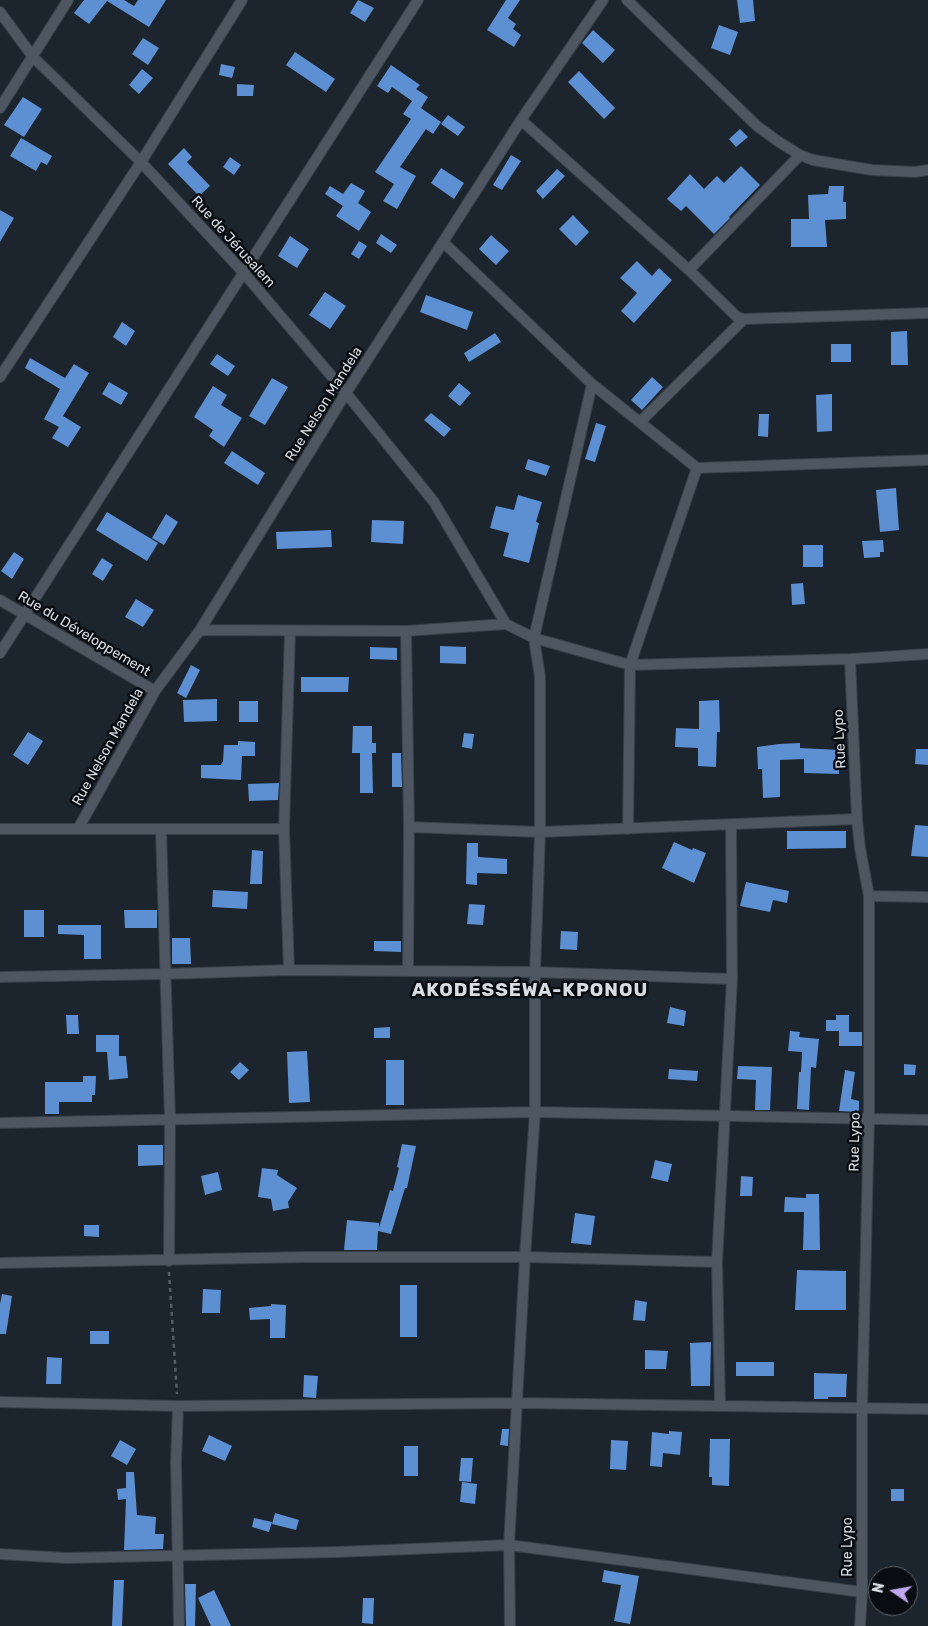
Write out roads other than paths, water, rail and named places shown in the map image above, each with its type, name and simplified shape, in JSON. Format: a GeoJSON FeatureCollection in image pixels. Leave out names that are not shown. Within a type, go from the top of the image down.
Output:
{"type":"FeatureCollection","features":[{"type":"Feature","properties":{"kind":"street"},"geometry":{"type":"LineString","coordinates":[[0,108],[68,0]]}},
{"type":"Feature","properties":{"kind":"street"},"geometry":{"type":"LineString","coordinates":[[0,377],[141,162],[242,0]]}},
{"type":"Feature","properties":{"kind":"street"},"geometry":{"type":"LineString","coordinates":[[0,653],[242,272],[418,0]]}},
{"type":"Feature","properties":{"kind":"street","name":"Rue Nelson Mandela"},"geometry":{"type":"LineString","coordinates":[[78,828],[154,691],[200,630],[346,394],[443,242],[603,0]]}},
{"type":"Feature","properties":{"kind":"street"},"geometry":{"type":"LineString","coordinates":[[627,0],[757,126],[800,155],[813,160],[872,170],[915,172],[928,170]]}},
{"type":"Feature","properties":{"kind":"street","name":"Rue de Jérusalem"},"geometry":{"type":"LineString","coordinates":[[0,12],[33,57],[141,162],[242,272],[346,394],[434,502],[506,624]]}},
{"type":"Feature","properties":{"kind":"street"},"geometry":{"type":"LineString","coordinates":[[522,120],[689,270],[737,318],[928,313]]}},
{"type":"Feature","properties":{"kind":"street"},"geometry":{"type":"LineString","coordinates":[[689,270],[800,155]]}},
{"type":"Feature","properties":{"kind":"street"},"geometry":{"type":"LineString","coordinates":[[443,242],[592,384],[697,468],[928,460]]}},
{"type":"Feature","properties":{"kind":"street"},"geometry":{"type":"LineString","coordinates":[[640,422],[744,319]]}},
{"type":"Feature","properties":{"kind":"street"},"geometry":{"type":"LineString","coordinates":[[510,1626],[509,1545],[535,1112],[535,972],[540,832],[540,677],[534,638],[592,384]]}},
{"type":"Feature","properties":{"kind":"street"},"geometry":{"type":"LineString","coordinates":[[628,829],[630,665],[697,468]]}},
{"type":"Feature","properties":{"kind":"street","name":"Rue du Développement"},"geometry":{"type":"LineString","coordinates":[[0,600],[154,691]]}},
{"type":"Feature","properties":{"kind":"street"},"geometry":{"type":"LineString","coordinates":[[200,630],[290,632],[406,631],[506,624],[534,638],[630,665],[850,659],[928,654]]}},
{"type":"Feature","properties":{"kind":"street"},"geometry":{"type":"LineString","coordinates":[[406,631],[409,827],[408,970]]}},
{"type":"Feature","properties":{"kind":"street"},"geometry":{"type":"LineString","coordinates":[[289,970],[284,829],[290,632]]}},
{"type":"Feature","properties":{"kind":"street","name":"Rue Lypo"},"geometry":{"type":"LineString","coordinates":[[850,659],[857,819],[860,848],[869,896],[870,1119],[862,1408],[862,1592],[860,1626]]}},
{"type":"Feature","properties":{"kind":"street"},"geometry":{"type":"LineString","coordinates":[[409,827],[540,832],[857,819]]}},
{"type":"Feature","properties":{"kind":"street"},"geometry":{"type":"LineString","coordinates":[[720,1405],[717,1262],[732,979],[731,824]]}},
{"type":"Feature","properties":{"kind":"street"},"geometry":{"type":"LineString","coordinates":[[0,829],[284,829]]}},
{"type":"Feature","properties":{"kind":"street"},"geometry":{"type":"LineString","coordinates":[[161,829],[170,1120],[169,1261]]}},
{"type":"Feature","properties":{"kind":"street"},"geometry":{"type":"LineString","coordinates":[[869,896],[928,898]]}},
{"type":"Feature","properties":{"kind":"street"},"geometry":{"type":"LineString","coordinates":[[0,977],[289,970],[408,970],[535,972],[732,979]]}},
{"type":"Feature","properties":{"kind":"street"},"geometry":{"type":"LineString","coordinates":[[0,1123],[535,1112],[928,1120]]}},
{"type":"Feature","properties":{"kind":"street"},"geometry":{"type":"LineString","coordinates":[[0,1263],[307,1257],[525,1257],[717,1262]]}},
{"type":"Feature","properties":{"kind":"street"},"geometry":{"type":"LineString","coordinates":[[0,1402],[178,1406],[518,1403],[928,1409]]}},
{"type":"Feature","properties":{"kind":"street"},"geometry":{"type":"LineString","coordinates":[[178,1406],[176,1462],[178,1626]]}},
{"type":"Feature","properties":{"kind":"street"},"geometry":{"type":"LineString","coordinates":[[0,1554],[67,1558],[178,1554],[338,1552],[509,1545],[862,1592]]}},
{"type":"Feature","properties":{"kind":"district","name":"AKODÉSSÉWA-KPONOU"},"geometry":{"type":"Point","coordinates":[530,991]}}]}
